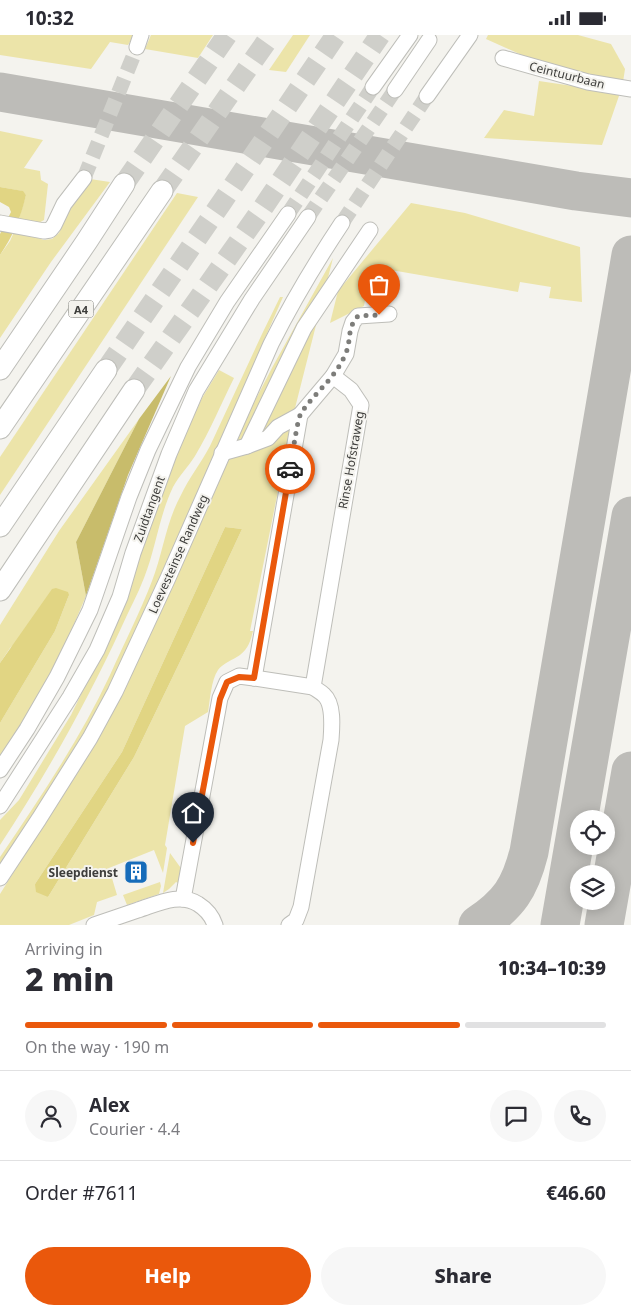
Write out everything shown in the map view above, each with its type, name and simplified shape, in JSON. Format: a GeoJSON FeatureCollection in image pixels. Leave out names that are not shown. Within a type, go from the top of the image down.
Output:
{"type":"FeatureCollection","features":[{"type":"Feature","properties":{"kind":"highway","name":"A4"},"geometry":{"type":"LineString","coordinates":[[0,369],[124,184]]}},
{"type":"Feature","properties":{"kind":"highway","name":"A4"},"geometry":{"type":"LineString","coordinates":[[0,428],[162,191]]}},
{"type":"Feature","properties":{"kind":"highway"},"geometry":{"type":"LineString","coordinates":[[0,526],[106,370]]}},
{"type":"Feature","properties":{"kind":"highway"},"geometry":{"type":"LineString","coordinates":[[0,590],[134,390]]}},
{"type":"Feature","properties":{"kind":"street"},"geometry":{"type":"LineString","coordinates":[[373,87],[410,35]]}},
{"type":"Feature","properties":{"kind":"street"},"geometry":{"type":"LineString","coordinates":[[427,96],[470,35]]}},
{"type":"Feature","properties":{"kind":"street"},"geometry":{"type":"LineString","coordinates":[[395,90],[429,40]]}},
{"type":"Feature","properties":{"kind":"street","name":"Ceintuurbaan"},"geometry":{"type":"LineString","coordinates":[[503,58],[588,82],[631,89]]}},
{"type":"Feature","properties":{"kind":"street"},"geometry":{"type":"LineString","coordinates":[[0,223],[50,231],[64,204],[84,178]]}},
{"type":"Feature","properties":{"kind":"street"},"geometry":{"type":"LineString","coordinates":[[0,770],[27,729],[57,677],[90,610],[129,497],[148,450],[188,367],[227,302],[288,214]]}},
{"type":"Feature","properties":{"kind":"street","name":"Zuidtangent"},"geometry":{"type":"LineString","coordinates":[[0,806],[70,697],[97,650],[120,597],[133,553],[163,471],[196,391],[252,299],[308,217]]}},
{"type":"Feature","properties":{"kind":"street","name":"Loevesteinse Randweg"},"geometry":{"type":"LineString","coordinates":[[0,878],[90,738],[115,693],[271,344],[289,308],[342,223]]}},
{"type":"Feature","properties":{"kind":"street"},"geometry":{"type":"LineString","coordinates":[[247,446],[304,328],[370,230]]}},
{"type":"Feature","properties":{"kind":"street"},"geometry":{"type":"LineString","coordinates":[[222,453],[268,438],[278,427],[300,415],[333,376],[346,354],[353,322],[358,316],[389,314]]}},
{"type":"Feature","properties":{"kind":"street","name":"Rinse Hofstraweg"},"geometry":{"type":"LineString","coordinates":[[313,687],[361,405],[351,390],[333,376]]}},
{"type":"Feature","properties":{"kind":"street"},"geometry":{"type":"LineString","coordinates":[[163,471],[166,413]]}},
{"type":"Feature","properties":{"kind":"street"},"geometry":{"type":"LineString","coordinates":[[254,678],[300,415]]}},
{"type":"Feature","properties":{"kind":"street"},"geometry":{"type":"LineString","coordinates":[[183,899],[220,699],[227,682],[239,677],[313,687],[325,696],[331,711],[331,740],[301,907],[296,920],[289,925]]}},
{"type":"Feature","properties":{"kind":"street"},"geometry":{"type":"LineString","coordinates":[[94,925],[168,900],[183,899],[192,901],[204,908],[212,918],[214,925]]}},
{"type":"Feature","properties":{"kind":"shaded area"},"geometry":{"type":"Polygon","coordinates":[[[0,35],[132,35],[133,37],[128,45],[110,42],[91,69],[0,55],[0,35]]]}},
{"type":"Feature","properties":{"kind":"shaded area"},"geometry":{"type":"Polygon","coordinates":[[[151,35],[213,35],[198,58],[145,49],[151,35]]]}},
{"type":"Feature","properties":{"kind":"shaded area"},"geometry":{"type":"Polygon","coordinates":[[[293,35],[310,35],[286,72],[269,70],[293,35]]]}},
{"type":"Feature","properties":{"kind":"shaded area"},"geometry":{"type":"Polygon","coordinates":[[[488,35],[578,35],[611,44],[625,69],[623,82],[564,74],[486,39],[488,35]]]}},
{"type":"Feature","properties":{"kind":"shaded area"},"geometry":{"type":"Polygon","coordinates":[[[539,81],[620,93],[602,145],[484,138],[504,110],[534,116],[539,81]]]}},
{"type":"Feature","properties":{"kind":"shaded area"},"geometry":{"type":"Polygon","coordinates":[[[0,131],[43,140],[24,168],[40,171],[41,180],[48,184],[44,220],[37,224],[18,222],[26,195],[22,191],[0,187],[0,131]]]}},
{"type":"Feature","properties":{"kind":"shaded area"},"geometry":{"type":"Polygon","coordinates":[[[90,179],[110,182],[51,262],[0,338],[0,255],[15,230],[44,240],[52,239],[59,233],[72,203],[84,190],[90,179]]]}},
{"type":"Feature","properties":{"kind":"shaded area"},"geometry":{"type":"Polygon","coordinates":[[[0,187],[23,191],[26,195],[16,226],[0,255],[0,234],[11,212],[9,207],[0,202],[0,187]]]}},
{"type":"Feature","properties":{"kind":"shaded area"},"geometry":{"type":"Polygon","coordinates":[[[177,193],[198,197],[0,495],[0,457],[177,193]]]}},
{"type":"Feature","properties":{"kind":"shaded area"},"geometry":{"type":"Polygon","coordinates":[[[411,203],[465,213],[580,247],[582,302],[549,298],[551,287],[520,282],[518,292],[385,269],[384,272],[375,271],[373,277],[369,277],[364,306],[330,323],[338,291],[411,203]]]}},
{"type":"Feature","properties":{"kind":"shaded area"},"geometry":{"type":"Polygon","coordinates":[[[333,258],[293,416],[250,631],[253,631],[249,644],[243,653],[218,670],[212,685],[208,712],[185,726],[165,845],[167,848],[163,873],[154,850],[109,868],[117,895],[97,902],[94,915],[69,925],[0,925],[0,894],[101,733],[232,445],[333,258]],[[225,527],[122,752],[35,884],[48,897],[134,757],[242,529],[225,527]]]}},
{"type":"Feature","properties":{"kind":"shaded area"},"geometry":{"type":"Polygon","coordinates":[[[280,297],[283,297],[158,583],[107,692],[91,723],[0,867],[0,857],[73,745],[110,675],[152,581],[176,505],[210,446],[280,297]]]}},
{"type":"Feature","properties":{"kind":"shaded area"},"geometry":{"type":"Polygon","coordinates":[[[219,370],[234,378],[200,447],[178,479],[168,498],[148,567],[139,590],[80,710],[34,792],[0,845],[0,820],[19,800],[71,715],[114,627],[163,484],[202,398],[219,370]]]}},
{"type":"Feature","properties":{"kind":"shaded area"},"geometry":{"type":"Polygon","coordinates":[[[171,376],[128,475],[86,596],[76,542],[139,419],[171,376]]]}},
{"type":"Feature","properties":{"kind":"shaded area"},"geometry":{"type":"Polygon","coordinates":[[[139,419],[76,542],[86,596],[50,675],[0,757],[0,723],[55,631],[69,595],[10,648],[0,663],[0,625],[59,531],[139,419]]]}},
{"type":"Feature","properties":{"kind":"shaded area"},"geometry":{"type":"Polygon","coordinates":[[[225,527],[242,529],[134,757],[48,897],[36,892],[35,884],[122,752],[225,527]]]}},
{"type":"Feature","properties":{"kind":"shaded area"},"geometry":{"type":"Polygon","coordinates":[[[56,588],[68,592],[69,595],[55,631],[0,723],[0,663],[52,589],[56,588]]]}},
{"type":"Feature","properties":{"kind":"shaded area"},"geometry":{"type":"Polygon","coordinates":[[[170,853],[183,871],[178,883],[176,882],[163,893],[170,853]]]}},
{"type":"Feature","properties":{"kind":"shaded area"},"geometry":{"type":"Polygon","coordinates":[[[160,882],[159,894],[127,905],[123,895],[160,882]]]}},
{"type":"Feature","properties":{"kind":"taxiway"},"geometry":{"type":"LineString","coordinates":[[0,92],[576,191],[631,198]]}},
{"type":"Feature","properties":{"kind":"taxiway"},"geometry":{"type":"LineString","coordinates":[[478,925],[498,910],[512,894],[522,876],[529,852],[631,255]]}},
{"type":"Feature","properties":{"kind":"taxiway"},"geometry":{"type":"LineString","coordinates":[[560,925],[631,516]]}},
{"type":"Feature","properties":{"kind":"taxiway"},"geometry":{"type":"LineString","coordinates":[[604,925],[631,771]]}},
{"type":"Feature","properties":{"kind":"tunnel"},"geometry":{"type":"LineString","coordinates":[[124,184],[227,35]]}},
{"type":"Feature","properties":{"kind":"tunnel"},"geometry":{"type":"LineString","coordinates":[[162,191],[271,35]]}},
{"type":"Feature","properties":{"kind":"tunnel"},"geometry":{"type":"LineString","coordinates":[[106,370],[336,35]]}},
{"type":"Feature","properties":{"kind":"tunnel"},"geometry":{"type":"LineString","coordinates":[[134,390],[262,209],[380,35]]}},
{"type":"Feature","properties":{"kind":"tunnel"},"geometry":{"type":"LineString","coordinates":[[84,178],[137,47]]}},
{"type":"Feature","properties":{"kind":"tunnel"},"geometry":{"type":"LineString","coordinates":[[288,214],[373,87]]}},
{"type":"Feature","properties":{"kind":"tunnel"},"geometry":{"type":"LineString","coordinates":[[308,217],[395,90]]}},
{"type":"Feature","properties":{"kind":"tunnel"},"geometry":{"type":"LineString","coordinates":[[342,223],[427,96]]}},
{"type":"Feature","properties":{"kind":"way so far"},"geometry":{"type":"LineString","coordinates":[[290,469],[300,415],[340,365],[346,354],[353,322],[358,316],[379,315]]}},
{"type":"Feature","properties":{"kind":"place","name":"Sleepdienst"},"geometry":{"type":"Point","coordinates":[136,872]}},
{"type":"Feature","properties":{"kind":"route"},"geometry":{"type":"LineString","coordinates":[[193,843],[220,699],[227,682],[239,677],[254,678],[290,469]]}}]}
